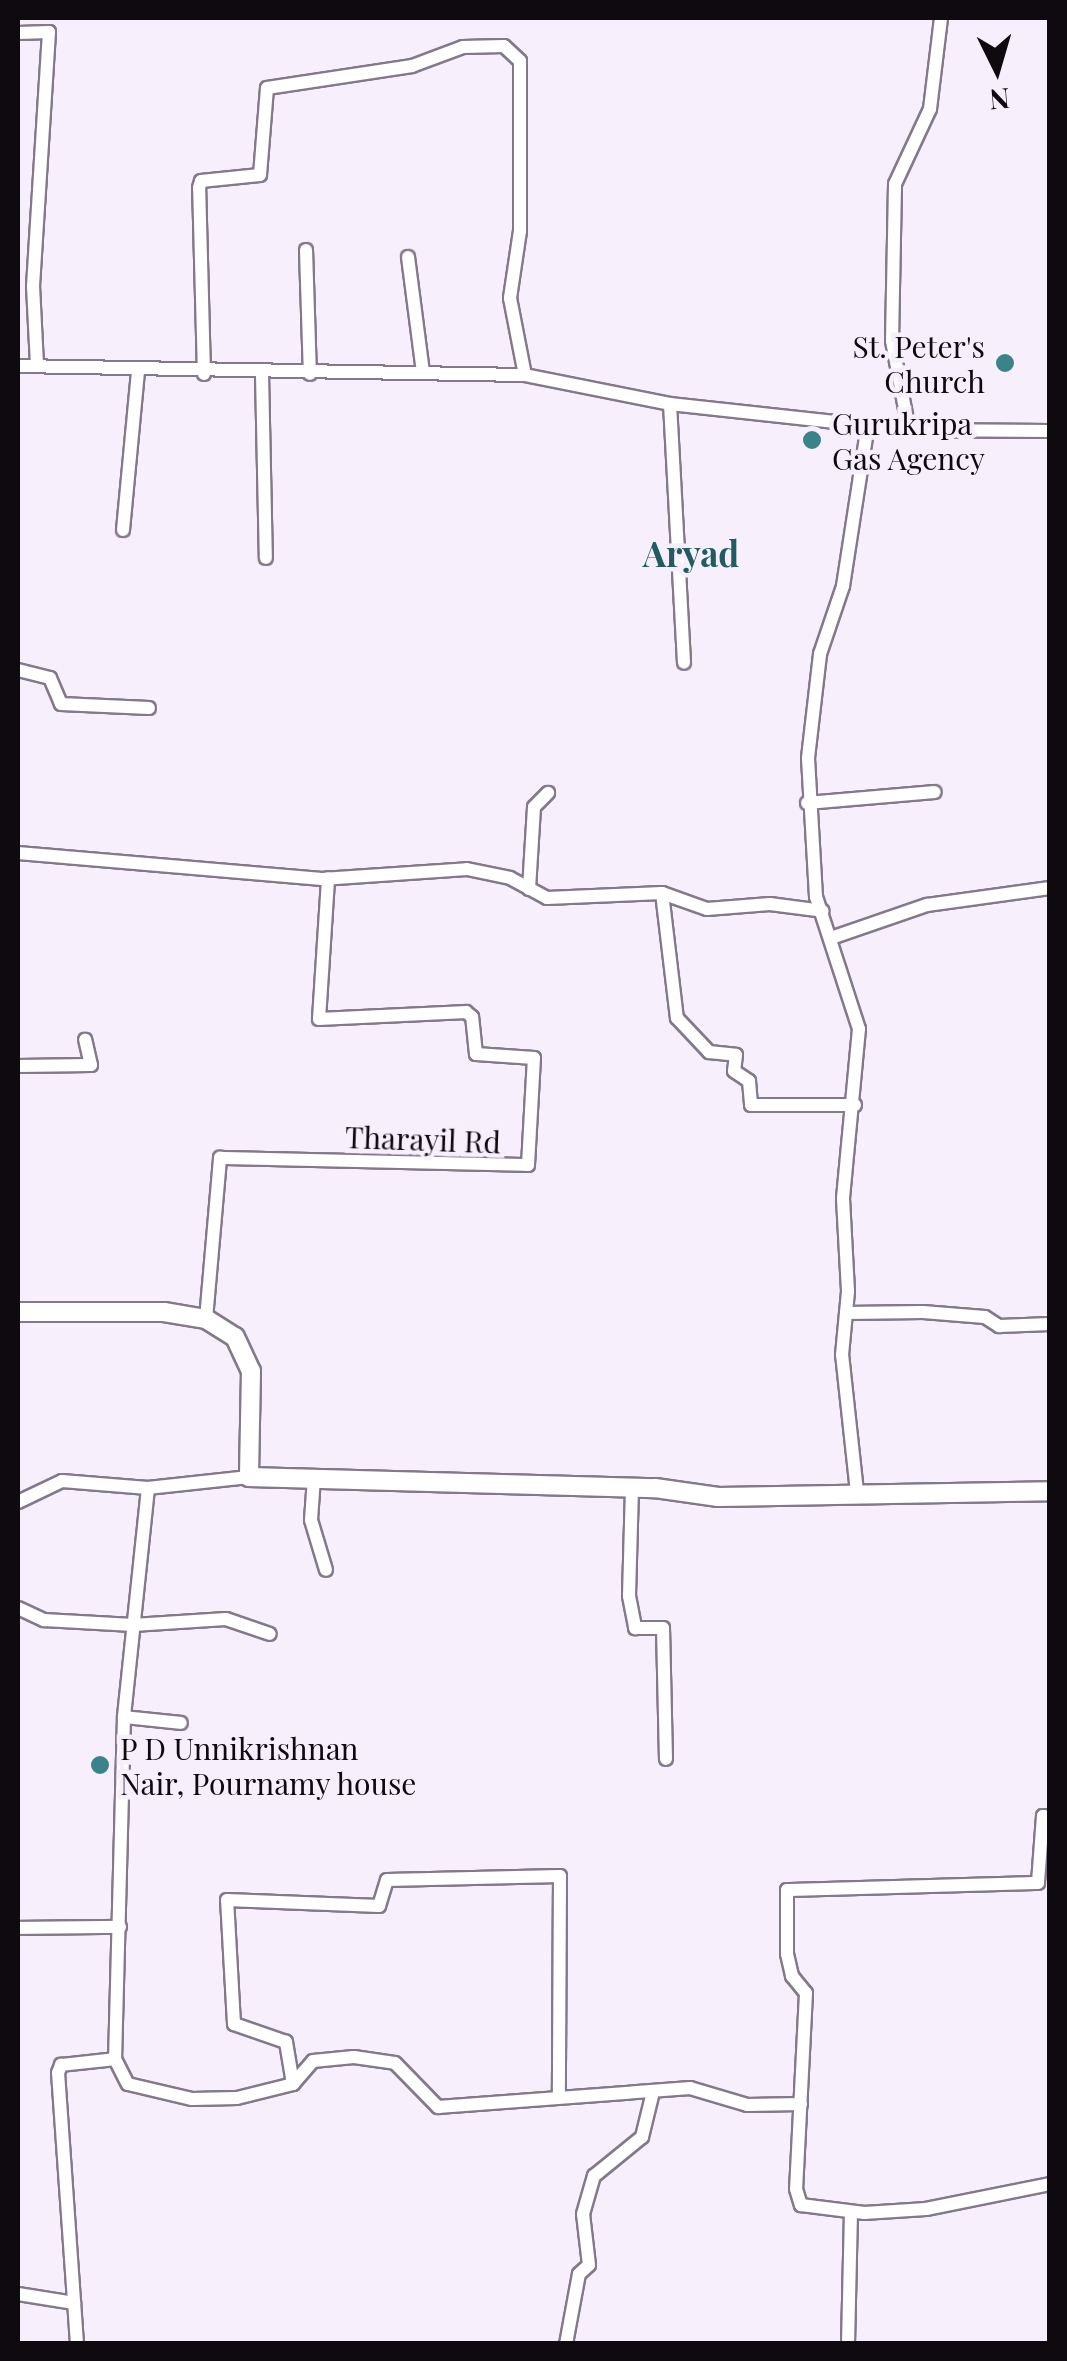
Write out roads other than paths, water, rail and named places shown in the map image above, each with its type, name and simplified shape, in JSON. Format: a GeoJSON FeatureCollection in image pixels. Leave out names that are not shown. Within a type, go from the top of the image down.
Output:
{"type":"FeatureCollection","features":[{"type":"Feature","properties":{"kind":"main road"},"geometry":{"type":"LineString","coordinates":[[18,1312],[164,1312],[206,1320],[245,1347],[250,1364],[248,1477],[632,1488],[718,1497],[1050,1491]]}},
{"type":"Feature","properties":{"kind":"street"},"geometry":{"type":"LineString","coordinates":[[909,430],[892,340],[896,184],[930,109],[941,18]]}},
{"type":"Feature","properties":{"kind":"street"},"geometry":{"type":"LineString","coordinates":[[18,34],[49,32],[34,286],[37,364]]}},
{"type":"Feature","properties":{"kind":"street"},"geometry":{"type":"LineString","coordinates":[[204,374],[199,188],[201,181],[260,175],[267,88],[412,66],[464,47],[504,46],[520,60],[520,231],[510,298],[524,375]]}},
{"type":"Feature","properties":{"kind":"street"},"geometry":{"type":"LineString","coordinates":[[306,250],[310,374]]}},
{"type":"Feature","properties":{"kind":"street"},"geometry":{"type":"LineString","coordinates":[[408,257],[423,372]]}},
{"type":"Feature","properties":{"kind":"street"},"geometry":{"type":"LineString","coordinates":[[18,366],[204,374],[524,375],[670,404],[909,430],[1050,431]]}},
{"type":"Feature","properties":{"kind":"street"},"geometry":{"type":"LineString","coordinates":[[123,530],[138,370]]}},
{"type":"Feature","properties":{"kind":"street"},"geometry":{"type":"LineString","coordinates":[[262,374],[266,558]]}},
{"type":"Feature","properties":{"kind":"street"},"geometry":{"type":"LineString","coordinates":[[670,404],[684,663]]}},
{"type":"Feature","properties":{"kind":"street"},"geometry":{"type":"LineString","coordinates":[[857,1492],[842,1355],[846,1313],[843,1198],[855,1105],[858,1029],[823,911],[808,802],[818,667],[843,586],[868,424]]}},
{"type":"Feature","properties":{"kind":"street"},"geometry":{"type":"LineString","coordinates":[[18,670],[50,678],[61,704],[150,708]]}},
{"type":"Feature","properties":{"kind":"street"},"geometry":{"type":"LineString","coordinates":[[808,802],[936,792]]}},
{"type":"Feature","properties":{"kind":"street"},"geometry":{"type":"LineString","coordinates":[[529,888],[534,806],[548,793]]}},
{"type":"Feature","properties":{"kind":"street"},"geometry":{"type":"LineString","coordinates":[[18,853],[328,878],[467,869],[529,888],[548,898],[662,893],[707,909],[770,904],[823,911]]}},
{"type":"Feature","properties":{"kind":"street","name":"Tharayil Rd"},"geometry":{"type":"LineString","coordinates":[[206,1320],[220,1158],[528,1166],[534,1058],[476,1054],[472,1017],[466,1012],[319,1019],[328,878]]}},
{"type":"Feature","properties":{"kind":"street"},"geometry":{"type":"LineString","coordinates":[[831,938],[926,905],[1050,888]]}},
{"type":"Feature","properties":{"kind":"street"},"geometry":{"type":"LineString","coordinates":[[662,893],[677,1018],[709,1052],[736,1055],[734,1071],[749,1081],[751,1105],[855,1105]]}},
{"type":"Feature","properties":{"kind":"street"},"geometry":{"type":"LineString","coordinates":[[18,1066],[92,1064],[86,1040]]}},
{"type":"Feature","properties":{"kind":"street"},"geometry":{"type":"LineString","coordinates":[[846,1313],[922,1312],[984,1317],[999,1326],[1050,1324]]}},
{"type":"Feature","properties":{"kind":"street"},"geometry":{"type":"LineString","coordinates":[[18,1502],[62,1481],[148,1488],[248,1477]]}},
{"type":"Feature","properties":{"kind":"street"},"geometry":{"type":"LineString","coordinates":[[314,1478],[311,1520],[326,1570]]}},
{"type":"Feature","properties":{"kind":"street"},"geometry":{"type":"LineString","coordinates":[[148,1488],[124,1717],[116,2059],[128,2084],[192,2099],[237,2098],[293,2084],[313,2061],[354,2057],[396,2063],[420,2095],[438,2106],[559,2093],[690,2088],[747,2105],[801,2104]]}},
{"type":"Feature","properties":{"kind":"street"},"geometry":{"type":"LineString","coordinates":[[632,1488],[630,1596],[635,1628],[663,1628],[666,1759]]}},
{"type":"Feature","properties":{"kind":"street"},"geometry":{"type":"LineString","coordinates":[[18,1608],[44,1620],[133,1625],[226,1619],[270,1634]]}},
{"type":"Feature","properties":{"kind":"street"},"geometry":{"type":"LineString","coordinates":[[124,1717],[181,1723]]}},
{"type":"Feature","properties":{"kind":"street"},"geometry":{"type":"LineString","coordinates":[[1050,1817],[1042,1816],[1038,1883],[787,1890],[787,1954],[792,1976],[806,1994],[801,2205],[852,2212],[926,2209],[1050,2184]]}},
{"type":"Feature","properties":{"kind":"street"},"geometry":{"type":"LineString","coordinates":[[293,2084],[286,2042],[234,2024],[228,1900],[380,1906],[388,1880],[560,1876],[559,2093]]}},
{"type":"Feature","properties":{"kind":"street"},"geometry":{"type":"LineString","coordinates":[[18,1928],[120,1927]]}},
{"type":"Feature","properties":{"kind":"street"},"geometry":{"type":"LineString","coordinates":[[77,2344],[58,2073],[62,2065],[116,2059]]}},
{"type":"Feature","properties":{"kind":"street"},"geometry":{"type":"LineString","coordinates":[[566,2344],[578,2274],[589,2265],[583,2214],[594,2176],[642,2137],[652,2092]]}},
{"type":"Feature","properties":{"kind":"street"},"geometry":{"type":"LineString","coordinates":[[848,2344],[852,2212]]}},
{"type":"Feature","properties":{"kind":"street"},"geometry":{"type":"LineString","coordinates":[[18,2294],[74,2303]]}},
{"type":"Feature","properties":{"kind":"place","name":"St. Peter's Church"},"geometry":{"type":"Point","coordinates":[1005,363]}},
{"type":"Feature","properties":{"kind":"place","name":"Gurukripa Gas Agency"},"geometry":{"type":"Point","coordinates":[812,440]}},
{"type":"Feature","properties":{"kind":"place","name":"P D Unnikrishnan Nair, Pournamy house"},"geometry":{"type":"Point","coordinates":[100,1765]}},
{"type":"Feature","properties":{"kind":"district","name":"Aryad"},"geometry":{"type":"Point","coordinates":[691,553]}}]}
